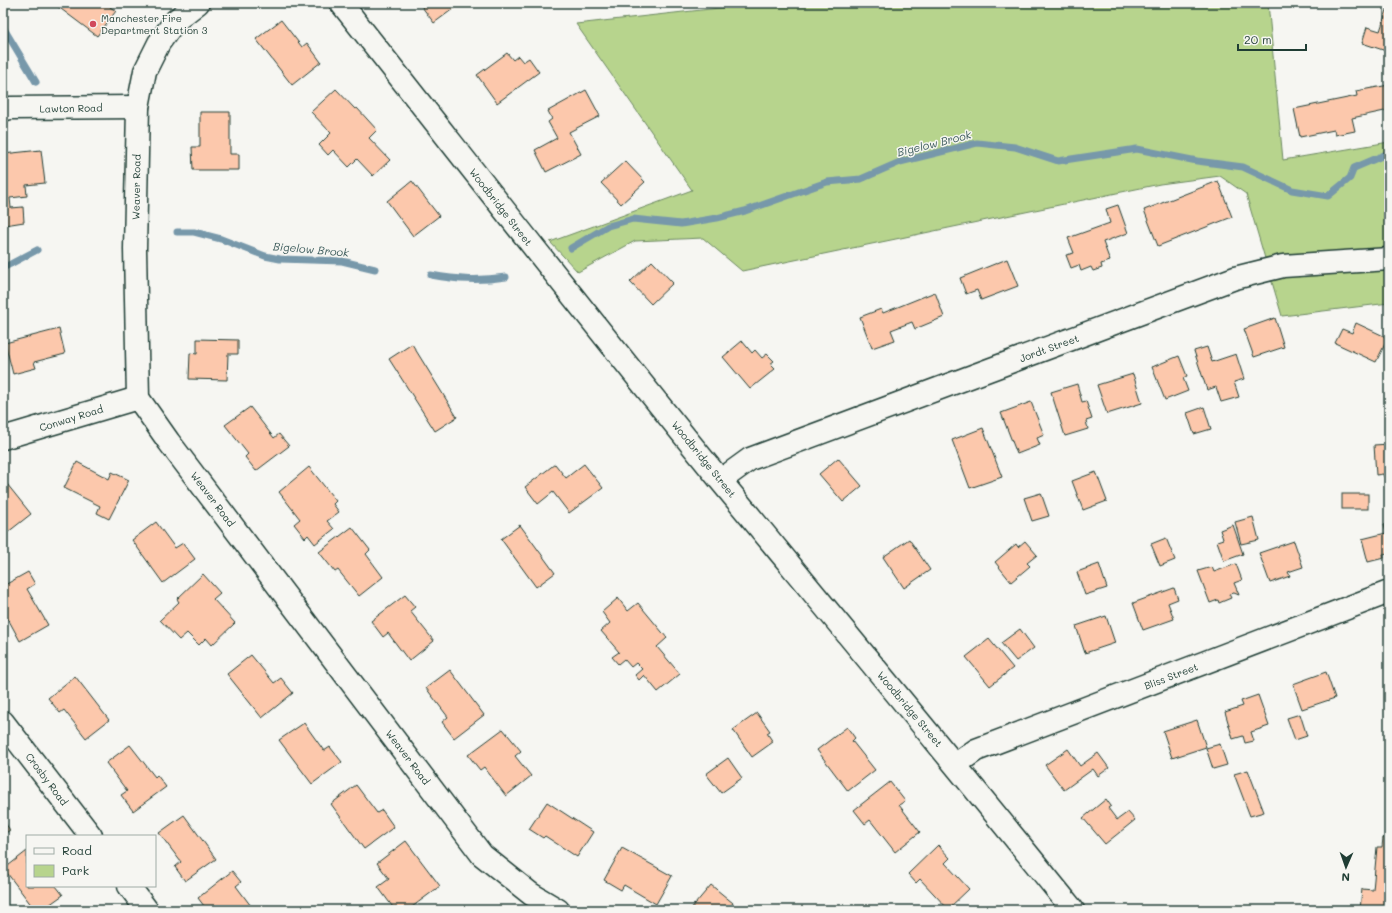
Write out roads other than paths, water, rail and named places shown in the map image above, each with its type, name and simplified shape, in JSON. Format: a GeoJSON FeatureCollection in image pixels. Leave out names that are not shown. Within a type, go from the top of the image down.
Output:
{"type":"FeatureCollection","features":[{"type":"Feature","properties":{"kind":"street","name":"Weaver Road"},"geometry":{"type":"LineString","coordinates":[[198,3],[174,21],[158,43],[145,71],[138,107],[135,249],[138,398],[174,448],[482,855],[531,894],[558,910]]}},
{"type":"Feature","properties":{"kind":"street","name":"Woodbridge Street"},"geometry":{"type":"LineString","coordinates":[[342,3],[506,213],[721,480],[956,764],[1073,910]]}},
{"type":"Feature","properties":{"kind":"street","name":"Lawton Road"},"geometry":{"type":"LineString","coordinates":[[3,110],[10,108],[138,107]]}},
{"type":"Feature","properties":{"kind":"street","name":"Jordt Street"},"geometry":{"type":"LineString","coordinates":[[721,480],[750,459],[1235,278],[1282,266],[1389,259]]}},
{"type":"Feature","properties":{"kind":"street","name":"Conway Road"},"geometry":{"type":"LineString","coordinates":[[3,438],[138,398]]}},
{"type":"Feature","properties":{"kind":"street","name":"Bliss Street"},"geometry":{"type":"LineString","coordinates":[[956,764],[976,750],[1389,592]]}},
{"type":"Feature","properties":{"kind":"street","name":"Crosby Road"},"geometry":{"type":"LineString","coordinates":[[3,722],[90,835]]}},
{"type":"Feature","properties":{"kind":"street"},"geometry":{"type":"LineString","coordinates":[[130,887],[147,910]]}},
{"type":"Feature","properties":{"kind":"waterway"},"geometry":{"type":"LineString","coordinates":[[3,27],[36,82]]}},
{"type":"Feature","properties":{"kind":"waterway","name":"Bigelow Brook"},"geometry":{"type":"LineString","coordinates":[[571,248],[608,226],[633,219],[681,224],[717,218],[745,211],[827,182],[861,179],[900,162],[977,143],[1015,147],[1058,161],[1137,149],[1197,161],[1243,167],[1292,190],[1328,196],[1350,178],[1354,168],[1389,153]]}},
{"type":"Feature","properties":{"kind":"waterway","name":"Bigelow Brook"},"geometry":{"type":"LineString","coordinates":[[177,232],[194,232],[221,239],[265,256],[280,259],[342,261],[375,269]]}},
{"type":"Feature","properties":{"kind":"waterway","name":"Bigelow Brook"},"geometry":{"type":"LineString","coordinates":[[3,268],[37,250]]}},
{"type":"Feature","properties":{"kind":"waterway","name":"Bigelow Brook"},"geometry":{"type":"LineString","coordinates":[[431,275],[468,279],[506,277]]}},
{"type":"Feature","properties":{"kind":"place","name":"Manchester Fire Department Station 3"},"geometry":{"type":"Point","coordinates":[93,24]}}]}
